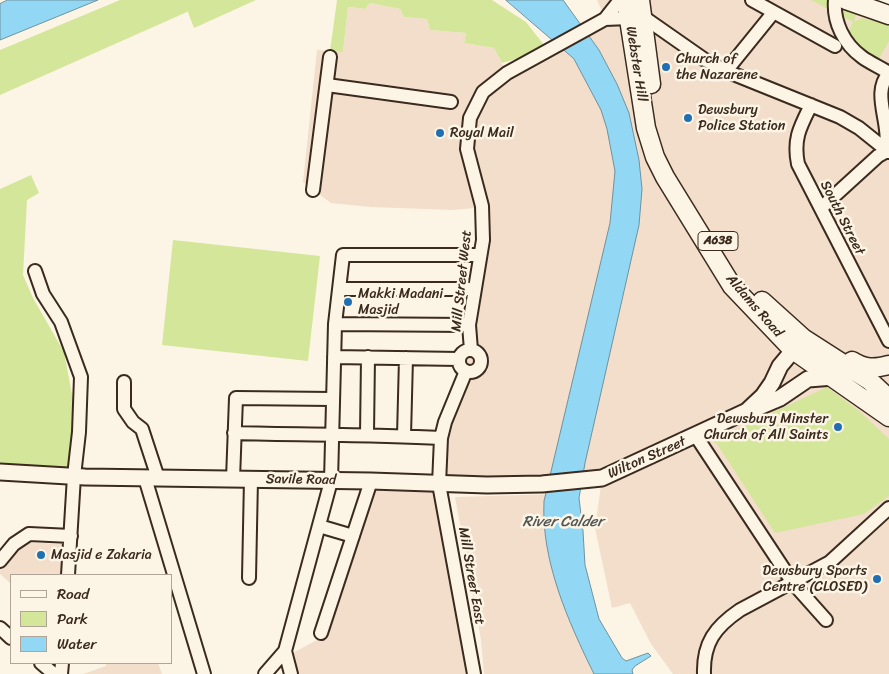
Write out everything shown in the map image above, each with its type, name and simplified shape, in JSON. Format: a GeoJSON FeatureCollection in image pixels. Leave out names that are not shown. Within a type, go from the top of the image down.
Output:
{"type":"FeatureCollection","features":[{"type":"Feature","properties":{"kind":"highway","name":"Webster Hill"},"geometry":{"type":"LineString","coordinates":[[626,0],[637,11],[646,50],[651,128]]}},
{"type":"Feature","properties":{"kind":"highway"},"geometry":{"type":"LineString","coordinates":[[846,0],[889,15]]}},
{"type":"Feature","properties":{"kind":"highway","name":"Webster Hill"},"geometry":{"type":"LineString","coordinates":[[637,11],[651,128]]}},
{"type":"Feature","properties":{"kind":"highway","name":"Aldams Road"},"geometry":{"type":"LineString","coordinates":[[651,128],[655,157],[665,177],[732,286],[798,344]]}},
{"type":"Feature","properties":{"kind":"highway","name":"A638"},"geometry":{"type":"LineString","coordinates":[[798,344],[824,351],[870,381],[889,399]]}},
{"type":"Feature","properties":{"kind":"highway","name":"A638"},"geometry":{"type":"LineString","coordinates":[[798,344],[834,377],[889,417]]}},
{"type":"Feature","properties":{"kind":"highway"},"geometry":{"type":"LineString","coordinates":[[824,351],[836,351],[867,368],[889,365]]}},
{"type":"Feature","properties":{"kind":"highway"},"geometry":{"type":"LineString","coordinates":[[870,381],[871,389],[889,417]]}},
{"type":"Feature","properties":{"kind":"main road","name":"Wilton Street"},"geometry":{"type":"LineString","coordinates":[[747,412],[772,383],[780,366],[798,344]]}},
{"type":"Feature","properties":{"kind":"main road","name":"Wilton Street"},"geometry":{"type":"LineString","coordinates":[[602,478],[780,398],[808,379],[834,377]]}},
{"type":"Feature","properties":{"kind":"main road","name":"Savile Road"},"geometry":{"type":"LineString","coordinates":[[0,472],[74,476],[371,481],[439,484],[542,484],[602,478]]}},
{"type":"Feature","properties":{"kind":"street","name":"Mill Street West"},"geometry":{"type":"LineString","coordinates":[[605,19],[620,0]]}},
{"type":"Feature","properties":{"kind":"street"},"geometry":{"type":"LineString","coordinates":[[752,0],[835,46]]}},
{"type":"Feature","properties":{"kind":"street"},"geometry":{"type":"LineString","coordinates":[[835,0],[834,13],[846,41],[878,72],[888,152]]}},
{"type":"Feature","properties":{"kind":"street","name":"Mill Street West"},"geometry":{"type":"LineString","coordinates":[[439,484],[441,438],[444,422],[466,371],[475,371],[481,363],[480,356],[472,350],[470,325],[483,240],[482,206],[467,149],[470,118],[483,92],[507,73],[605,19],[637,11]]}},
{"type":"Feature","properties":{"kind":"street"},"geometry":{"type":"LineString","coordinates":[[637,11],[705,60],[840,117],[859,128],[888,152]]}},
{"type":"Feature","properties":{"kind":"street"},"geometry":{"type":"LineString","coordinates":[[726,70],[773,13]]}},
{"type":"Feature","properties":{"kind":"street"},"geometry":{"type":"LineString","coordinates":[[646,50],[649,43],[660,37],[677,40]]}},
{"type":"Feature","properties":{"kind":"street"},"geometry":{"type":"LineString","coordinates":[[313,190],[330,56]]}},
{"type":"Feature","properties":{"kind":"street"},"geometry":{"type":"LineString","coordinates":[[867,61],[889,72],[882,80],[880,91]]}},
{"type":"Feature","properties":{"kind":"street"},"geometry":{"type":"LineString","coordinates":[[327,85],[451,102]]}},
{"type":"Feature","properties":{"kind":"street","name":"South Street"},"geometry":{"type":"LineString","coordinates":[[811,105],[799,128],[796,140],[798,164],[889,341]]}},
{"type":"Feature","properties":{"kind":"street"},"geometry":{"type":"LineString","coordinates":[[820,208],[878,156],[888,152]]}},
{"type":"Feature","properties":{"kind":"street"},"geometry":{"type":"LineString","coordinates":[[265,674],[285,651],[331,481],[335,324],[344,254],[480,255]]}},
{"type":"Feature","properties":{"kind":"street"},"geometry":{"type":"LineString","coordinates":[[35,271],[43,294],[61,322],[81,376],[79,432],[74,476],[68,574]]}},
{"type":"Feature","properties":{"kind":"street"},"geometry":{"type":"LineString","coordinates":[[339,288],[474,289]]}},
{"type":"Feature","properties":{"kind":"street"},"geometry":{"type":"LineString","coordinates":[[335,324],[470,325]]}},
{"type":"Feature","properties":{"kind":"street","name":"Mill Street West"},"geometry":{"type":"LineString","coordinates":[[459,359],[463,353],[472,350]]}},
{"type":"Feature","properties":{"kind":"street"},"geometry":{"type":"LineString","coordinates":[[334,357],[459,359],[460,365],[466,371]]}},
{"type":"Feature","properties":{"kind":"street"},"geometry":{"type":"LineString","coordinates":[[366,434],[368,357]]}},
{"type":"Feature","properties":{"kind":"street"},"geometry":{"type":"LineString","coordinates":[[404,436],[406,358]]}},
{"type":"Feature","properties":{"kind":"street"},"geometry":{"type":"LineString","coordinates":[[870,381],[889,365]]}},
{"type":"Feature","properties":{"kind":"street"},"geometry":{"type":"LineString","coordinates":[[124,382],[124,409],[133,422],[142,429],[151,478],[204,674]]}},
{"type":"Feature","properties":{"kind":"street"},"geometry":{"type":"LineString","coordinates":[[233,479],[236,398],[332,399]]}},
{"type":"Feature","properties":{"kind":"street"},"geometry":{"type":"LineString","coordinates":[[234,433],[366,434],[441,438]]}},
{"type":"Feature","properties":{"kind":"street"},"geometry":{"type":"LineString","coordinates":[[696,436],[792,583],[826,620]]}},
{"type":"Feature","properties":{"kind":"street"},"geometry":{"type":"LineString","coordinates":[[249,578],[251,479]]}},
{"type":"Feature","properties":{"kind":"street"},"geometry":{"type":"LineString","coordinates":[[321,633],[371,481]]}},
{"type":"Feature","properties":{"kind":"street","name":"Mill Street East"},"geometry":{"type":"LineString","coordinates":[[439,484],[474,674]]}},
{"type":"Feature","properties":{"kind":"street"},"geometry":{"type":"LineString","coordinates":[[704,674],[703,661],[707,646],[716,629],[727,619],[740,610],[830,562],[889,508]]}},
{"type":"Feature","properties":{"kind":"street"},"geometry":{"type":"LineString","coordinates":[[319,526],[353,536]]}},
{"type":"Feature","properties":{"kind":"street"},"geometry":{"type":"LineString","coordinates":[[0,561],[14,544],[29,534],[71,536]]}},
{"type":"Feature","properties":{"kind":"street"},"geometry":{"type":"LineString","coordinates":[[0,628],[10,637]]}},
{"type":"Feature","properties":{"kind":"street"},"geometry":{"type":"LineString","coordinates":[[285,651],[291,674]]}},
{"type":"Feature","properties":{"kind":"street"},"geometry":{"type":"LineString","coordinates":[[42,664],[54,674]]}},
{"type":"Feature","properties":{"kind":"shaded area"},"geometry":{"type":"Polygon","coordinates":[[[597,0],[835,0],[889,19],[889,674],[673,674],[651,644],[630,603],[612,608],[595,528],[602,478],[439,484],[441,438],[461,368],[461,355],[465,351],[480,255],[475,208],[452,210],[371,207],[331,203],[303,182],[317,50],[343,52],[348,7],[365,9],[370,3],[400,9],[404,17],[427,19],[430,30],[466,33],[464,43],[494,48],[507,73],[605,18],[597,0]]]}},
{"type":"Feature","properties":{"kind":"shaded area"},"geometry":{"type":"Polygon","coordinates":[[[372,488],[434,491],[468,674],[295,674],[289,655],[317,640],[328,637],[372,488]]]}},
{"type":"Feature","properties":{"kind":"shaded area"},"geometry":{"type":"Polygon","coordinates":[[[560,494],[608,674],[484,674],[481,640],[455,497],[560,494]]]}},
{"type":"Feature","properties":{"kind":"shaded area","name":"Masjid e Zakaria"},"geometry":{"type":"Polygon","coordinates":[[[21,542],[62,544],[61,574],[10,574],[10,583],[0,574],[0,567],[21,542]]]}},
{"type":"Feature","properties":{"kind":"shaded area"},"geometry":{"type":"Polygon","coordinates":[[[106,664],[158,664],[162,674],[83,674],[106,666],[106,664]]]}},
{"type":"Feature","properties":{"kind":"green space"},"geometry":{"type":"Polygon","coordinates":[[[120,0],[256,0],[194,28],[187,10],[187,12],[0,95],[0,50],[120,0]]]}},
{"type":"Feature","properties":{"kind":"green space"},"geometry":{"type":"Polygon","coordinates":[[[337,0],[492,0],[526,22],[548,50],[502,63],[494,48],[464,43],[466,33],[430,30],[427,19],[404,17],[400,9],[370,3],[365,9],[348,7],[343,52],[330,51],[337,0]]]}},
{"type":"Feature","properties":{"kind":"green space"},"geometry":{"type":"Polygon","coordinates":[[[811,0],[832,0],[858,9],[854,22],[862,18],[889,25],[889,41],[879,59],[861,48],[851,38],[848,33],[853,22],[811,0]]]}},
{"type":"Feature","properties":{"kind":"green space"},"geometry":{"type":"Polygon","coordinates":[[[31,175],[39,193],[27,200],[23,275],[33,298],[64,352],[74,405],[71,460],[73,473],[0,467],[0,189],[31,175]]]}},
{"type":"Feature","properties":{"kind":"green space"},"geometry":{"type":"Polygon","coordinates":[[[173,240],[320,256],[308,361],[162,345],[173,240]]]}},
{"type":"Feature","properties":{"kind":"green space"},"geometry":{"type":"Polygon","coordinates":[[[827,387],[859,411],[889,439],[889,496],[864,514],[775,533],[717,444],[712,441],[827,387]]]}},
{"type":"Feature","properties":{"kind":"water"},"geometry":{"type":"Polygon","coordinates":[[[8,0],[98,0],[0,40],[0,4],[8,0]]]}},
{"type":"Feature","properties":{"kind":"water","name":"River Calder"},"geometry":{"type":"Polygon","coordinates":[[[506,0],[563,0],[599,50],[617,84],[629,113],[639,160],[642,189],[639,225],[585,463],[579,498],[585,565],[599,619],[622,658],[626,661],[648,653],[651,656],[635,666],[632,670],[633,674],[594,674],[558,590],[547,546],[544,523],[544,501],[610,223],[615,171],[607,129],[601,110],[574,59],[506,0]]]}},
{"type":"Feature","properties":{"kind":"place","name":"Church of the Nazarene"},"geometry":{"type":"Point","coordinates":[666,67]}},
{"type":"Feature","properties":{"kind":"place","name":"Dewsbury Police Station"},"geometry":{"type":"Point","coordinates":[688,118]}},
{"type":"Feature","properties":{"kind":"place","name":"Royal Mail"},"geometry":{"type":"Point","coordinates":[440,133]}},
{"type":"Feature","properties":{"kind":"place","name":"Makki Madani Masjid"},"geometry":{"type":"Point","coordinates":[348,302]}},
{"type":"Feature","properties":{"kind":"place","name":"Dewsbury Minster Church of All Saints"},"geometry":{"type":"Point","coordinates":[838,427]}},
{"type":"Feature","properties":{"kind":"place","name":"Masjid e Zakaria"},"geometry":{"type":"Point","coordinates":[41,555]}},
{"type":"Feature","properties":{"kind":"place","name":"Dewsbury Sports Centre (CLOSED)"},"geometry":{"type":"Point","coordinates":[877,579]}}]}
